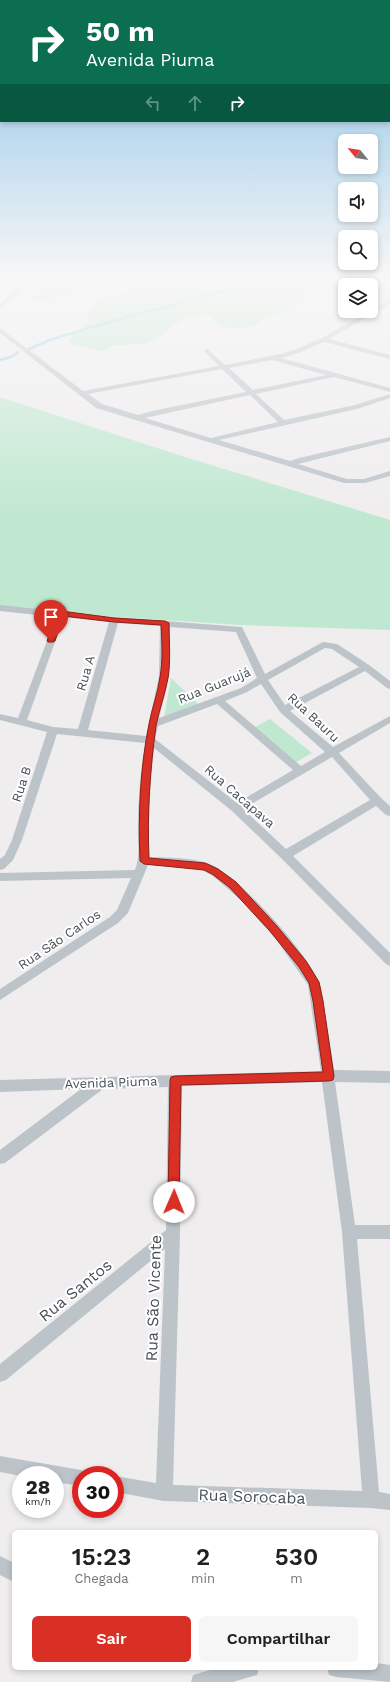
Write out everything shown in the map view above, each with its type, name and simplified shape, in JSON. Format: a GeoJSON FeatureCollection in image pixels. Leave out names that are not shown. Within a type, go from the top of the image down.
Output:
{"type":"FeatureCollection","features":[{"type":"Feature","properties":{"kind":"street"},"geometry":{"type":"LineString","coordinates":[[36,357],[99,406],[354,482],[370,480],[390,472]]}},
{"type":"Feature","properties":{"kind":"street"},"geometry":{"type":"LineString","coordinates":[[212,357],[283,423]]}},
{"type":"Feature","properties":{"kind":"street"},"geometry":{"type":"LineString","coordinates":[[82,393],[270,357]]}},
{"type":"Feature","properties":{"kind":"street"},"geometry":{"type":"LineString","coordinates":[[274,357],[390,390]]}},
{"type":"Feature","properties":{"kind":"street"},"geometry":{"type":"LineString","coordinates":[[137,418],[332,375]]}},
{"type":"Feature","properties":{"kind":"street"},"geometry":{"type":"LineString","coordinates":[[211,440],[357,407],[390,396]]}},
{"type":"Feature","properties":{"kind":"street"},"geometry":{"type":"LineString","coordinates":[[291,464],[299,460],[390,439]]}},
{"type":"Feature","properties":{"kind":"street"},"geometry":{"type":"LineString","coordinates":[[0,608],[114,620],[165,623],[166,660],[164,678],[150,740],[145,782],[143,824],[144,861],[205,867],[215,871],[233,885],[272,928],[302,964],[314,982],[329,1076],[349,1232],[371,1500]]}},
{"type":"Feature","properties":{"kind":"street"},"geometry":{"type":"LineString","coordinates":[[21,723],[61,614]]}},
{"type":"Feature","properties":{"kind":"street","name":"Rua A"},"geometry":{"type":"LineString","coordinates":[[82,733],[114,620]]}},
{"type":"Feature","properties":{"kind":"street","name":"Rua Bauru"},"geometry":{"type":"LineString","coordinates":[[165,623],[239,628],[263,680],[283,710],[333,752],[377,801],[390,812]]}},
{"type":"Feature","properties":{"kind":"street","name":"Rua Guarujá"},"geometry":{"type":"LineString","coordinates":[[153,724],[244,690],[324,645],[334,646],[366,667]]}},
{"type":"Feature","properties":{"kind":"street"},"geometry":{"type":"LineString","coordinates":[[283,710],[366,667],[390,686]]}},
{"type":"Feature","properties":{"kind":"street"},"geometry":{"type":"LineString","coordinates":[[217,699],[301,771]]}},
{"type":"Feature","properties":{"kind":"street"},"geometry":{"type":"LineString","coordinates":[[0,716],[21,723],[53,730],[150,740]]}},
{"type":"Feature","properties":{"kind":"street"},"geometry":{"type":"LineString","coordinates":[[236,808],[390,719]]}},
{"type":"Feature","properties":{"kind":"street","name":"Rua B"},"geometry":{"type":"LineString","coordinates":[[0,866],[8,857],[17,840],[53,730]]}},
{"type":"Feature","properties":{"kind":"street","name":"Rua Cacapava"},"geometry":{"type":"LineString","coordinates":[[150,740],[236,808],[390,961]]}},
{"type":"Feature","properties":{"kind":"street"},"geometry":{"type":"LineString","coordinates":[[285,855],[377,801]]}},
{"type":"Feature","properties":{"kind":"street","name":"Rua São Carlos"},"geometry":{"type":"LineString","coordinates":[[0,995],[114,920],[122,913],[144,861]]}},
{"type":"Feature","properties":{"kind":"street"},"geometry":{"type":"LineString","coordinates":[[0,877],[139,874]]}},
{"type":"Feature","properties":{"kind":"street","name":"Avenida Piuma"},"geometry":{"type":"LineString","coordinates":[[0,1086],[329,1076],[390,1077]]}},
{"type":"Feature","properties":{"kind":"street","name":"Rua São Vicente"},"geometry":{"type":"LineString","coordinates":[[164,1493],[173,1233],[175,1080]]}},
{"type":"Feature","properties":{"kind":"street"},"geometry":{"type":"LineString","coordinates":[[0,1158],[100,1083]]}},
{"type":"Feature","properties":{"kind":"street"},"geometry":{"type":"LineString","coordinates":[[349,1232],[390,1232]]}},
{"type":"Feature","properties":{"kind":"street","name":"Rua Santos"},"geometry":{"type":"LineString","coordinates":[[0,1374],[173,1233]]}},
{"type":"Feature","properties":{"kind":"street"},"geometry":{"type":"LineString","coordinates":[[0,1464],[72,1476]]}},
{"type":"Feature","properties":{"kind":"street","name":"Rua Sorocaba"},"geometry":{"type":"LineString","coordinates":[[124,1486],[164,1493],[371,1500],[390,1502]]}},
{"type":"Feature","properties":{"kind":"street"},"geometry":{"type":"LineString","coordinates":[[0,1565],[12,1572]]}},
{"type":"Feature","properties":{"kind":"street"},"geometry":{"type":"LineString","coordinates":[[200,1682],[243,1670]]}},
{"type":"Feature","properties":{"kind":"street"},"geometry":{"type":"LineString","coordinates":[[354,1670],[390,1674]]}},
{"type":"Feature","properties":{"kind":"green space"},"geometry":{"type":"Polygon","coordinates":[[[0,397],[188,458],[390,520],[390,630],[239,625],[0,609],[0,397]]]}},
{"type":"Feature","properties":{"kind":"green space"},"geometry":{"type":"Polygon","coordinates":[[[171,678],[201,707],[163,724],[171,678]]]}},
{"type":"Feature","properties":{"kind":"green space"},"geometry":{"type":"Polygon","coordinates":[[[270,719],[312,753],[293,764],[251,729],[270,719]]]}},
{"type":"Feature","properties":{"kind":"waterway"},"geometry":{"type":"LineString","coordinates":[[0,360],[9,357]]}},
{"type":"Feature","properties":{"kind":"route"},"geometry":{"type":"LineString","coordinates":[[51,641],[61,614],[114,620],[165,623],[166,660],[164,678],[153,724],[145,782],[143,824],[144,861],[188,864],[205,867],[215,871],[233,885],[272,928],[302,964],[314,982],[329,1076],[175,1080],[174,1202]]}}]}
